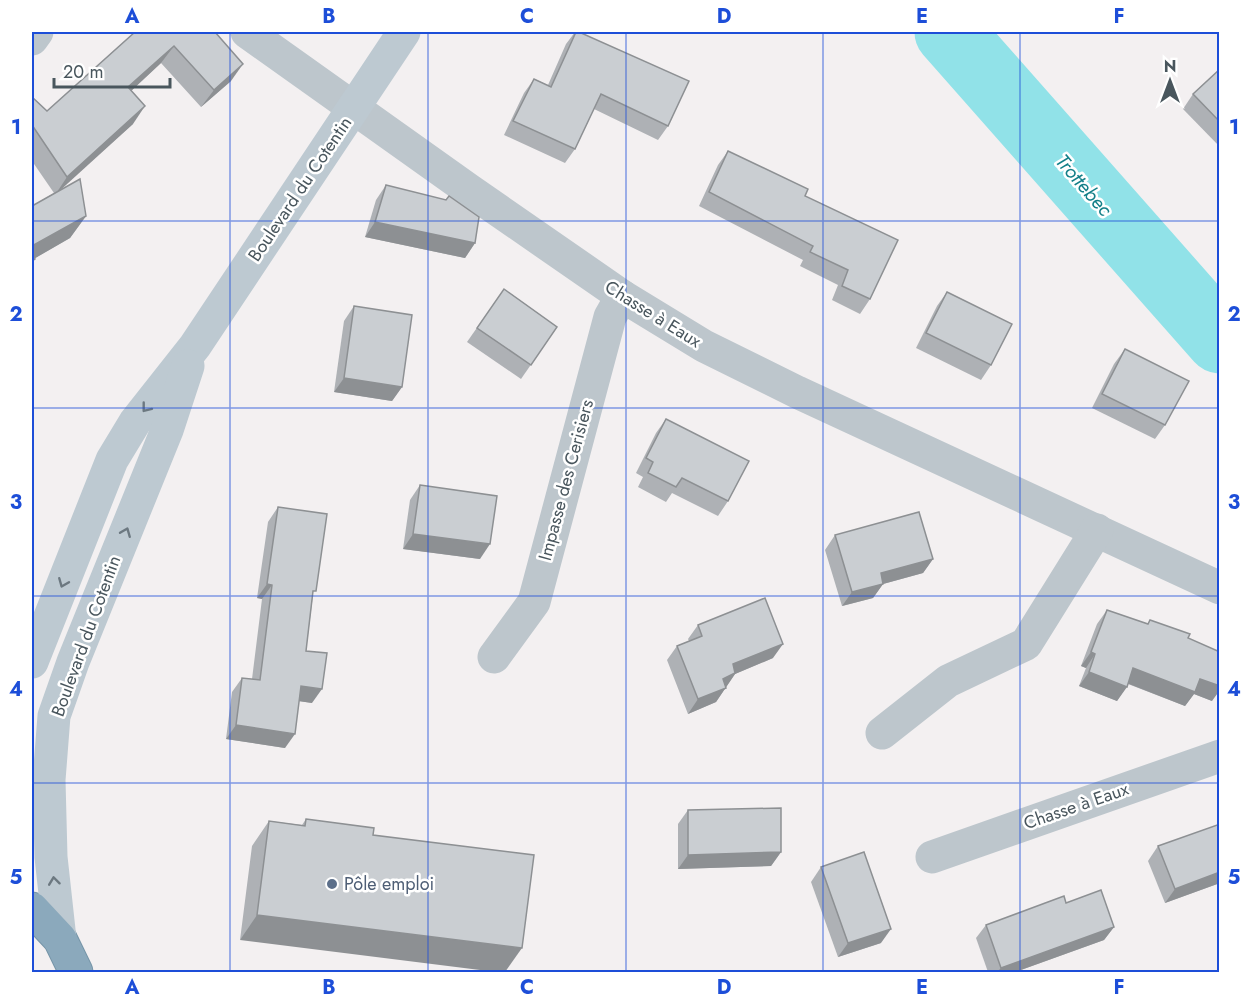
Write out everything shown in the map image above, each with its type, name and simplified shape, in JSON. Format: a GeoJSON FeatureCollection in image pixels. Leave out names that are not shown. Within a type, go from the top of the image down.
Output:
{"type":"FeatureCollection","features":[{"type":"Feature","properties":{"kind":"highway"},"geometry":{"type":"LineString","coordinates":[[32,909],[60,939],[76,972]]}},
{"type":"Feature","properties":{"kind":"main road","name":"Boulevard du Cotentin"},"geometry":{"type":"LineString","coordinates":[[32,662],[112,460],[135,422],[195,346],[404,32]]}},
{"type":"Feature","properties":{"kind":"main road","name":"Boulevard du Cotentin"},"geometry":{"type":"LineString","coordinates":[[60,939],[51,857],[49,780],[54,716],[73,662],[167,430],[195,346]]}},
{"type":"Feature","properties":{"kind":"street"},"geometry":{"type":"LineString","coordinates":[[32,39],[37,32]]}},
{"type":"Feature","properties":{"kind":"street","name":"Chasse à Eaux"},"geometry":{"type":"LineString","coordinates":[[247,32],[622,296],[704,346],[797,392],[1220,588]]}},
{"type":"Feature","properties":{"kind":"street","name":"Impasse des Cerisiers"},"geometry":{"type":"LineString","coordinates":[[494,657],[534,602],[610,317],[622,296]]}},
{"type":"Feature","properties":{"kind":"street"},"geometry":{"type":"LineString","coordinates":[[882,733],[948,681],[1026,644],[1097,530]]}},
{"type":"Feature","properties":{"kind":"street","name":"Chasse à Eaux"},"geometry":{"type":"LineString","coordinates":[[932,857],[1220,756]]}},
{"type":"Feature","properties":{"kind":"building"},"geometry":{"type":"Polygon","coordinates":[[[135,32],[215,32],[243,64],[214,90],[174,46],[128,87],[145,106],[67,177],[32,125],[32,97],[47,111],[135,32]]]}},
{"type":"Feature","properties":{"kind":"building"},"geometry":{"type":"Polygon","coordinates":[[[576,32],[689,81],[668,126],[601,94],[575,149],[513,121],[534,79],[551,87],[576,32]]]}},
{"type":"Feature","properties":{"kind":"building"},"geometry":{"type":"Polygon","coordinates":[[[1220,69],[1220,122],[1193,94],[1220,69]]]}},
{"type":"Feature","properties":{"kind":"building"},"geometry":{"type":"Polygon","coordinates":[[[728,151],[808,189],[805,196],[898,240],[870,299],[842,286],[848,270],[810,252],[813,246],[709,192],[728,151]]]}},
{"type":"Feature","properties":{"kind":"building"},"geometry":{"type":"Polygon","coordinates":[[[80,179],[86,216],[32,246],[32,206],[80,179]]]}},
{"type":"Feature","properties":{"kind":"building"},"geometry":{"type":"Polygon","coordinates":[[[386,185],[446,200],[449,196],[479,217],[475,243],[375,222],[386,185]]]}},
{"type":"Feature","properties":{"kind":"building"},"geometry":{"type":"Polygon","coordinates":[[[504,289],[557,327],[531,365],[477,328],[504,289]]]}},
{"type":"Feature","properties":{"kind":"building"},"geometry":{"type":"Polygon","coordinates":[[[947,292],[1012,324],[991,365],[926,333],[947,292]]]}},
{"type":"Feature","properties":{"kind":"building"},"geometry":{"type":"Polygon","coordinates":[[[354,306],[412,315],[402,387],[344,378],[354,306]]]}},
{"type":"Feature","properties":{"kind":"building"},"geometry":{"type":"Polygon","coordinates":[[[1125,349],[1189,381],[1165,425],[1102,394],[1125,349]]]}},
{"type":"Feature","properties":{"kind":"building"},"geometry":{"type":"Polygon","coordinates":[[[666,419],[749,461],[728,501],[682,478],[676,487],[648,473],[653,462],[646,458],[666,419]]]}},
{"type":"Feature","properties":{"kind":"building"},"geometry":{"type":"Polygon","coordinates":[[[420,485],[497,496],[490,544],[413,534],[420,485]]]}},
{"type":"Feature","properties":{"kind":"building"},"geometry":{"type":"Polygon","coordinates":[[[278,507],[327,514],[316,591],[313,591],[306,651],[327,653],[322,689],[301,686],[295,734],[236,725],[242,678],[260,680],[272,585],[267,584],[278,507]]]}},
{"type":"Feature","properties":{"kind":"building"},"geometry":{"type":"Polygon","coordinates":[[[919,512],[933,559],[881,573],[883,584],[852,592],[835,535],[919,512]]]}},
{"type":"Feature","properties":{"kind":"building"},"geometry":{"type":"Polygon","coordinates":[[[765,598],[783,644],[733,664],[735,673],[723,679],[726,688],[698,699],[677,646],[702,636],[698,625],[765,598]]]}},
{"type":"Feature","properties":{"kind":"building"},"geometry":{"type":"Polygon","coordinates":[[[1107,610],[1148,624],[1150,620],[1190,634],[1188,638],[1220,652],[1220,686],[1200,679],[1195,692],[1133,668],[1127,687],[1089,672],[1095,654],[1091,652],[1107,610]]]}},
{"type":"Feature","properties":{"kind":"building"},"geometry":{"type":"Polygon","coordinates":[[[781,808],[781,852],[688,855],[688,810],[781,808]]]}},
{"type":"Feature","properties":{"kind":"building"},"geometry":{"type":"Polygon","coordinates":[[[306,819],[374,828],[373,835],[534,855],[522,948],[257,915],[269,821],[305,826],[306,819]]]}},
{"type":"Feature","properties":{"kind":"building"},"geometry":{"type":"Polygon","coordinates":[[[1220,824],[1220,872],[1175,889],[1158,846],[1220,824]]]}},
{"type":"Feature","properties":{"kind":"building"},"geometry":{"type":"Polygon","coordinates":[[[864,852],[891,929],[848,943],[821,867],[864,852]]]}},
{"type":"Feature","properties":{"kind":"building"},"geometry":{"type":"Polygon","coordinates":[[[1101,890],[1114,927],[1001,968],[986,925],[1064,896],[1066,903],[1101,890]]]}},
{"type":"Feature","properties":{"kind":"waterway","name":"Trottebec"},"geometry":{"type":"LineString","coordinates":[[949,32],[1220,339]]}},
{"type":"Feature","properties":{"kind":"place","name":"Pôle emploi"},"geometry":{"type":"Point","coordinates":[332,884]}}]}
